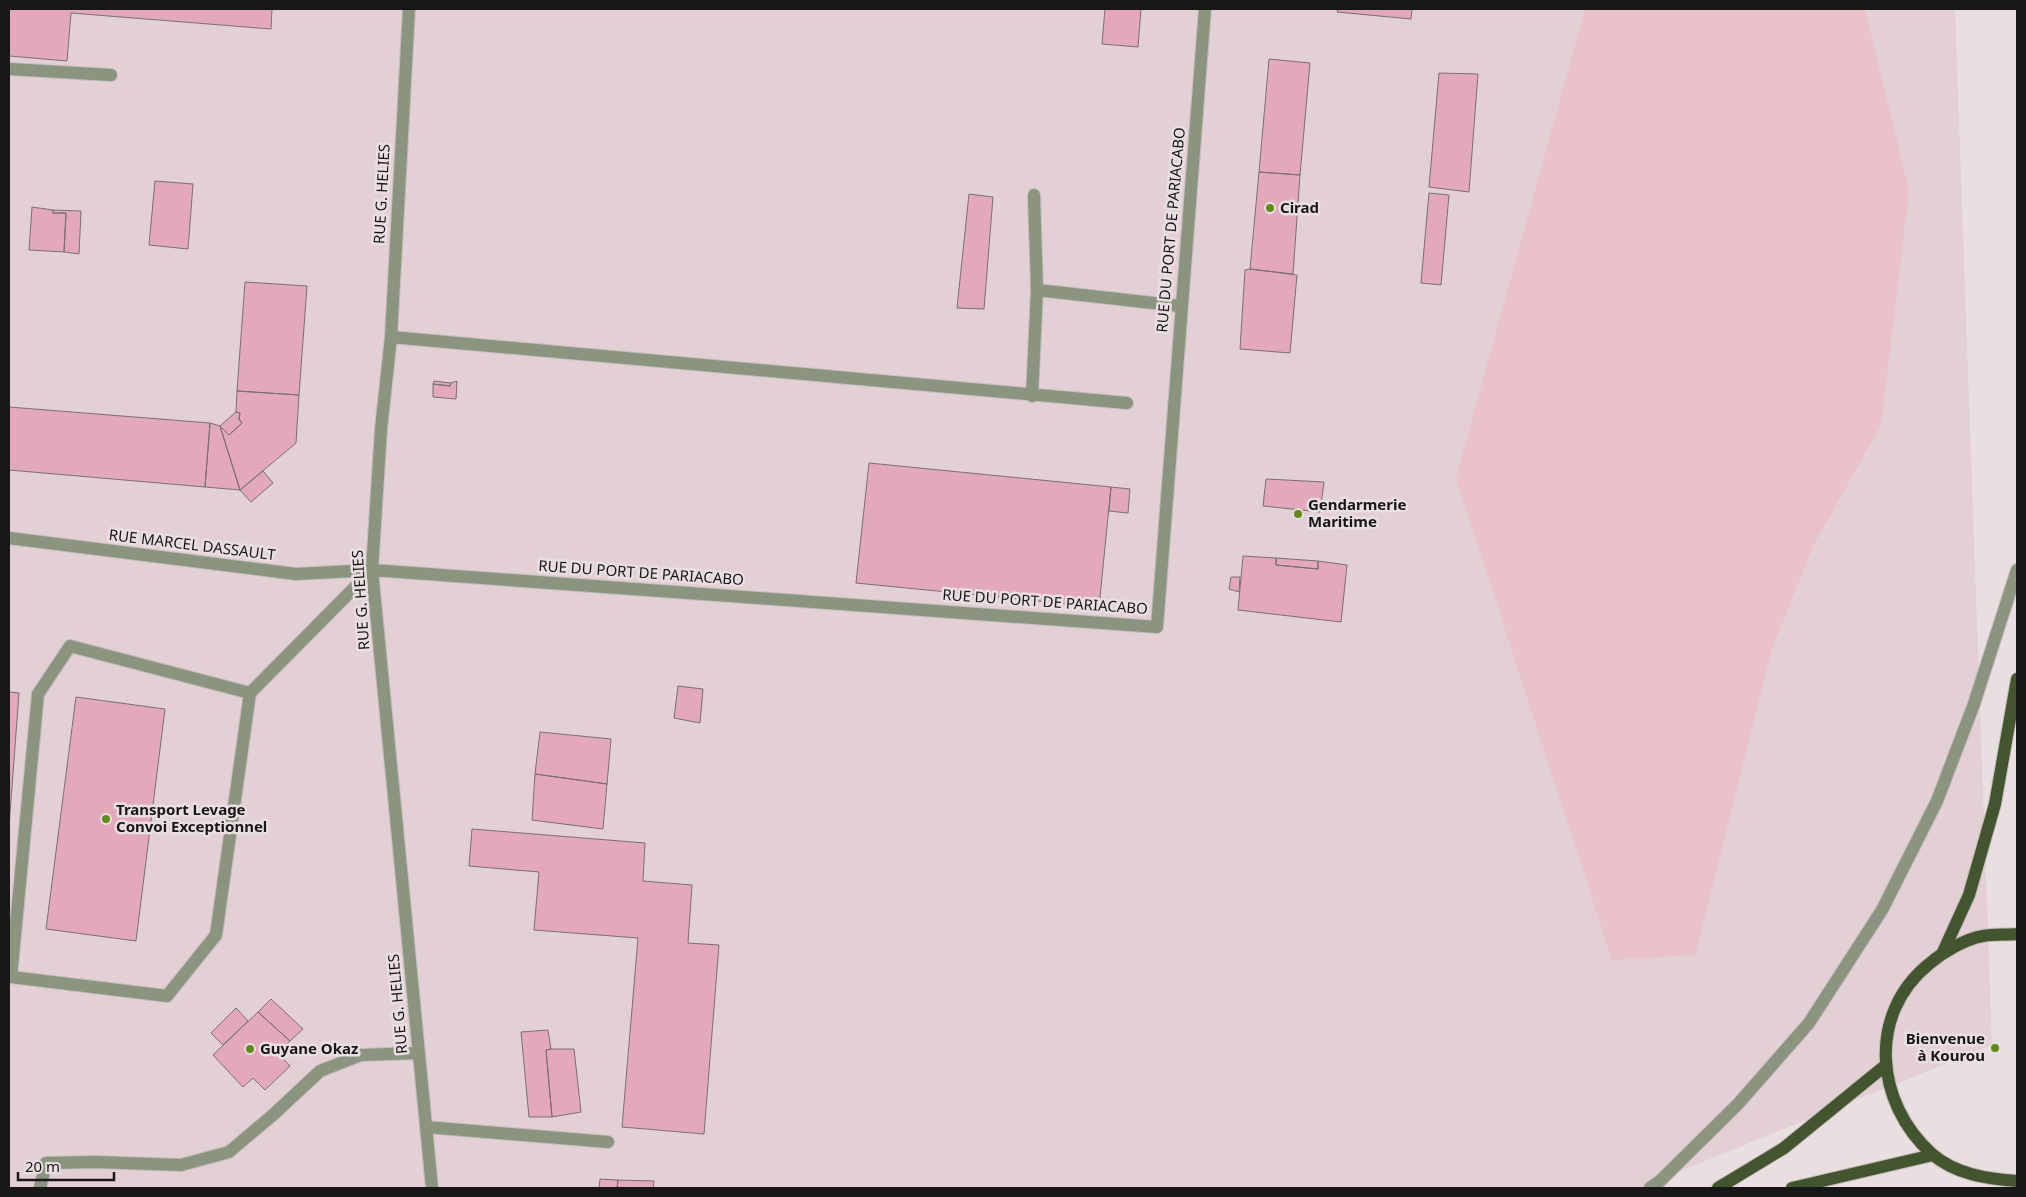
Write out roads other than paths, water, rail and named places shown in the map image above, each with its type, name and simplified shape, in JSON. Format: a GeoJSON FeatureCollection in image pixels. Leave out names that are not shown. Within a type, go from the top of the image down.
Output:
{"type":"FeatureCollection","features":[{"type":"Feature","properties":{"kind":"main road"},"geometry":{"type":"LineString","coordinates":[[1943,952],[1969,895],[1995,804],[2017,679]]}},
{"type":"Feature","properties":{"kind":"main road"},"geometry":{"type":"LineString","coordinates":[[2017,934],[1982,936],[1943,952],[1922,969],[1905,989],[1894,1013],[1887,1038],[1886,1065],[1893,1099],[1909,1130],[1933,1155],[1959,1170],[1987,1179],[2017,1181]]}},
{"type":"Feature","properties":{"kind":"main road"},"geometry":{"type":"LineString","coordinates":[[1718,1188],[1784,1148],[1886,1065]]}},
{"type":"Feature","properties":{"kind":"main road"},"geometry":{"type":"LineString","coordinates":[[1792,1188],[1933,1155]]}},
{"type":"Feature","properties":{"kind":"lane","name":"RUE G. HELIES"},"geometry":{"type":"LineString","coordinates":[[408,9],[391,337],[381,429],[372,570],[432,1188]]}},
{"type":"Feature","properties":{"kind":"lane","name":"RUE DU PORT DE PARIACABO"},"geometry":{"type":"LineString","coordinates":[[372,570],[1156,627],[1205,9]]}},
{"type":"Feature","properties":{"kind":"lane"},"geometry":{"type":"LineString","coordinates":[[9,69],[110,75]]}},
{"type":"Feature","properties":{"kind":"lane"},"geometry":{"type":"LineString","coordinates":[[1032,396],[1037,290],[1034,195]]}},
{"type":"Feature","properties":{"kind":"lane"},"geometry":{"type":"LineString","coordinates":[[1037,290],[1180,306]]}},
{"type":"Feature","properties":{"kind":"lane"},"geometry":{"type":"LineString","coordinates":[[391,337],[1127,404]]}},
{"type":"Feature","properties":{"kind":"lane","name":"RUE MARCEL DASSAULT"},"geometry":{"type":"LineString","coordinates":[[9,538],[296,574],[372,570]]}},
{"type":"Feature","properties":{"kind":"lane"},"geometry":{"type":"LineString","coordinates":[[250,693],[70,646],[38,694],[11,977],[167,996],[216,935],[250,693],[372,570]]}},
{"type":"Feature","properties":{"kind":"lane"},"geometry":{"type":"LineString","coordinates":[[1650,1188],[1660,1181],[1738,1104],[1809,1023],[1882,910],[1937,801],[1974,704],[2017,570]]}},
{"type":"Feature","properties":{"kind":"lane"},"geometry":{"type":"LineString","coordinates":[[40,1188],[46,1163],[96,1162],[181,1165],[229,1152],[274,1114],[320,1071],[362,1055],[419,1053]]}},
{"type":"Feature","properties":{"kind":"lane"},"geometry":{"type":"LineString","coordinates":[[426,1127],[608,1142]]}},
{"type":"Feature","properties":{"kind":"place","name":"Cirad"},"geometry":{"type":"Point","coordinates":[1270,208]}},
{"type":"Feature","properties":{"kind":"place","name":"Gendarmerie Maritime"},"geometry":{"type":"Point","coordinates":[1298,514]}},
{"type":"Feature","properties":{"kind":"place","name":"Transport Levage Convoi Exceptionnel"},"geometry":{"type":"Point","coordinates":[106,819]}},
{"type":"Feature","properties":{"kind":"place","name":"Bienvenue à Kourou"},"geometry":{"type":"Point","coordinates":[1995,1048]}},
{"type":"Feature","properties":{"kind":"place","name":"Guyane Okaz"},"geometry":{"type":"Point","coordinates":[250,1049]}}]}
